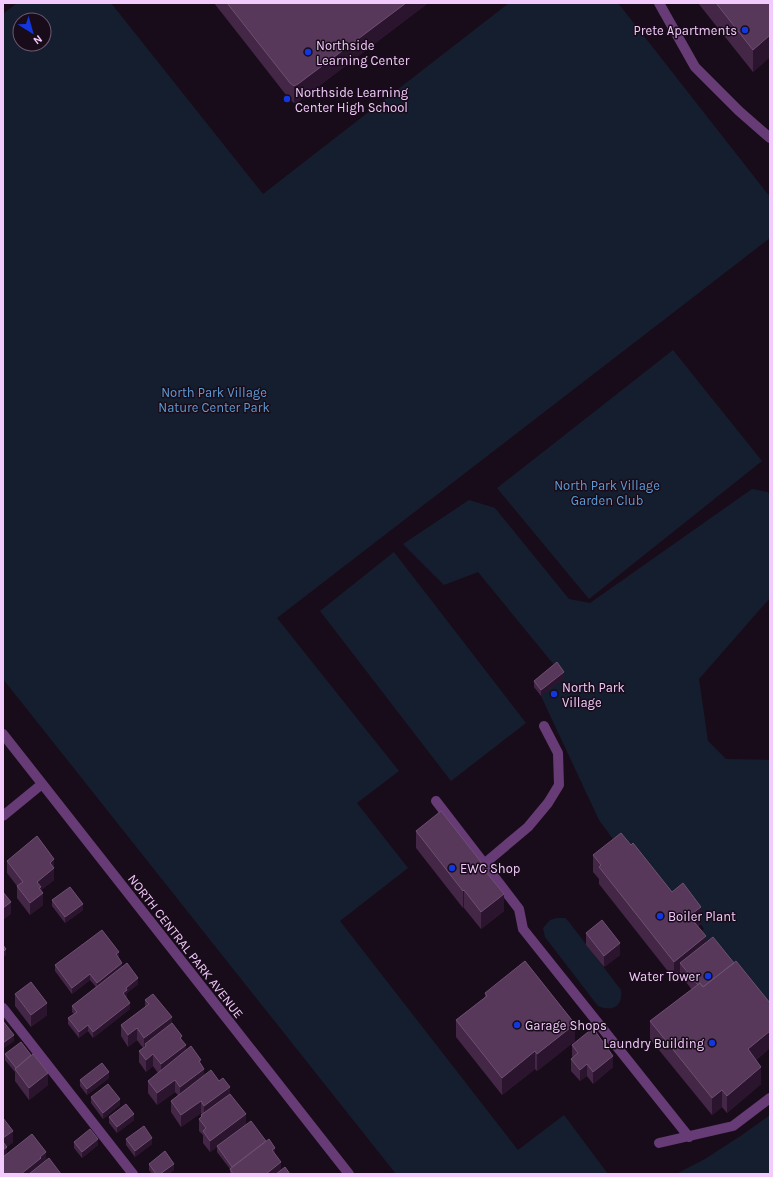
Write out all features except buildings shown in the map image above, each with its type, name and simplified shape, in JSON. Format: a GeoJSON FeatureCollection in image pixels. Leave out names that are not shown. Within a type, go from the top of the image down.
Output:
{"type":"FeatureCollection","features":[{"type":"Feature","properties":{"kind":"street"},"geometry":{"type":"LineString","coordinates":[[659,3],[695,67],[739,111],[770,138]]}},
{"type":"Feature","properties":{"kind":"street"},"geometry":{"type":"LineString","coordinates":[[484,864],[528,827],[548,803],[559,785],[558,753],[544,726]]}},
{"type":"Feature","properties":{"kind":"street","name":"NORTH CENTRAL PARK AVENUE"},"geometry":{"type":"LineString","coordinates":[[3,734],[349,1174]]}},
{"type":"Feature","properties":{"kind":"street"},"geometry":{"type":"LineString","coordinates":[[3,816],[42,784]]}},
{"type":"Feature","properties":{"kind":"street"},"geometry":{"type":"LineString","coordinates":[[436,800],[519,909],[524,929],[689,1137]]}},
{"type":"Feature","properties":{"kind":"street"},"geometry":{"type":"LineString","coordinates":[[3,1008],[133,1174]]}},
{"type":"Feature","properties":{"kind":"street"},"geometry":{"type":"LineString","coordinates":[[659,1143],[733,1126],[770,1098]]}},
{"type":"Feature","properties":{"kind":"green space","name":"North Park Village Nature Center Park"},"geometry":{"type":"Polygon","coordinates":[[[17,3],[111,3],[263,194],[509,3],[618,3],[770,197],[770,238],[277,618],[399,771],[357,803],[408,868],[340,921],[518,1150],[564,1115],[608,1174],[396,1174],[3,679],[3,14],[17,3]]]}},
{"type":"Feature","properties":{"kind":"green space","name":"North Park Village Garden Club"},"geometry":{"type":"Polygon","coordinates":[[[673,350],[762,461],[589,599],[497,488],[673,350]]]}},
{"type":"Feature","properties":{"kind":"green space"},"geometry":{"type":"Polygon","coordinates":[[[752,489],[768,492],[770,496],[770,598],[699,679],[708,741],[726,759],[770,760],[770,1021],[700,933],[704,929],[683,900],[672,909],[621,850],[599,820],[541,696],[564,677],[478,572],[444,585],[403,544],[469,500],[495,508],[569,599],[590,603],[752,489]]]}},
{"type":"Feature","properties":{"kind":"green space"},"geometry":{"type":"Polygon","coordinates":[[[394,552],[526,723],[451,781],[320,611],[394,552]]]}},
{"type":"Feature","properties":{"kind":"green space"},"geometry":{"type":"Polygon","coordinates":[[[565,918],[569,922],[621,990],[619,1004],[612,1008],[603,1008],[598,1006],[545,937],[543,928],[550,920],[565,918]]]}},
{"type":"Feature","properties":{"kind":"green space"},"geometry":{"type":"Polygon","coordinates":[[[770,1115],[770,1174],[676,1174],[705,1159],[770,1115]]]}},
{"type":"Feature","properties":{"kind":"place","name":"Prete Apartments"},"geometry":{"type":"Point","coordinates":[745,30]}},
{"type":"Feature","properties":{"kind":"place","name":"Northside Learning Center"},"geometry":{"type":"Point","coordinates":[308,52]}},
{"type":"Feature","properties":{"kind":"place","name":"Northside Learning Center High School"},"geometry":{"type":"Point","coordinates":[287,99]}},
{"type":"Feature","properties":{"kind":"place","name":"North Park Village"},"geometry":{"type":"Point","coordinates":[554,694]}},
{"type":"Feature","properties":{"kind":"place","name":"EWC Shop"},"geometry":{"type":"Point","coordinates":[452,868]}},
{"type":"Feature","properties":{"kind":"place","name":"Boiler Plant"},"geometry":{"type":"Point","coordinates":[660,916]}},
{"type":"Feature","properties":{"kind":"place","name":"Water Tower"},"geometry":{"type":"Point","coordinates":[708,976]}},
{"type":"Feature","properties":{"kind":"place","name":"Garage Shops"},"geometry":{"type":"Point","coordinates":[517,1025]}},
{"type":"Feature","properties":{"kind":"place","name":"Laundry Building"},"geometry":{"type":"Point","coordinates":[712,1043]}}]}
